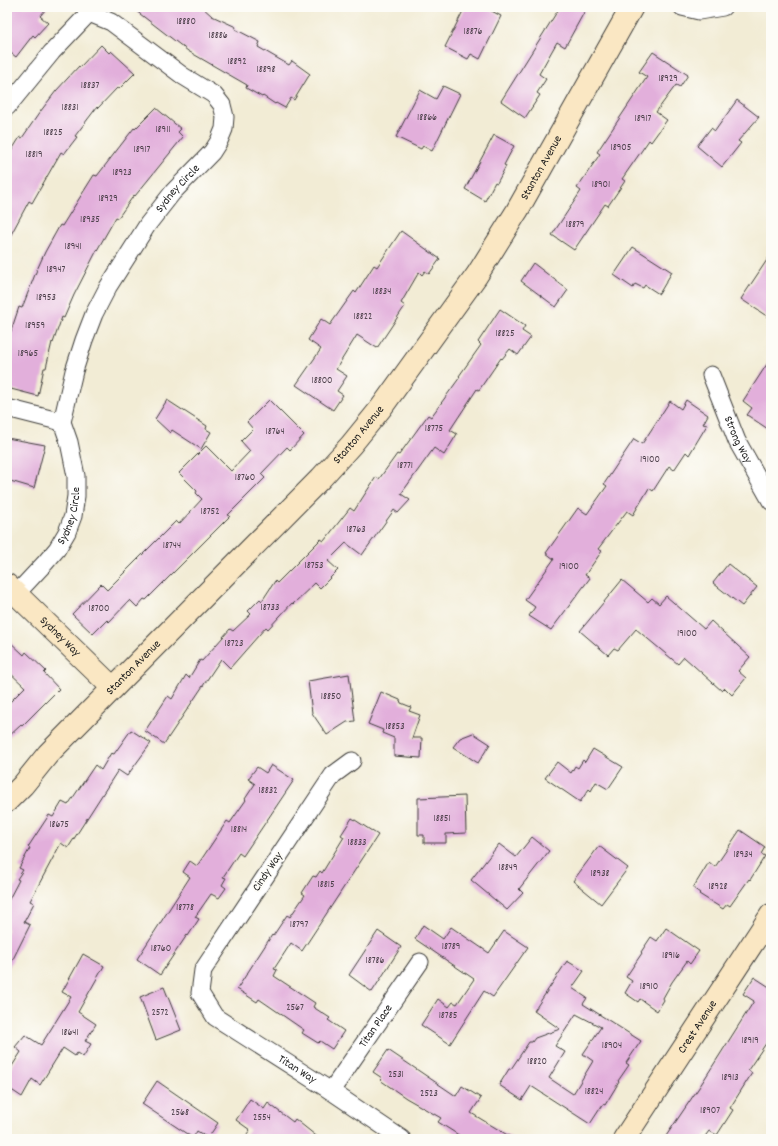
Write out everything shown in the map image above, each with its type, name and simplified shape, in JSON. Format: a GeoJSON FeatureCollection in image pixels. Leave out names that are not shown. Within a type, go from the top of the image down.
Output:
{"type":"FeatureCollection","features":[{"type":"Feature","properties":{"kind":"street","name":"Stanton Avenue"},"geometry":{"type":"LineString","coordinates":[[7,801],[23,785],[48,754],[321,478],[351,445],[381,408],[477,275],[518,211],[632,7]]}},
{"type":"Feature","properties":{"kind":"street"},"geometry":{"type":"LineString","coordinates":[[682,7],[699,11],[723,7]]}},
{"type":"Feature","properties":{"kind":"street","name":"Sydney Circle"},"geometry":{"type":"LineString","coordinates":[[7,107],[87,10],[110,22],[183,76],[214,95],[222,105],[225,117],[224,129],[219,142],[212,152],[173,192],[148,224],[108,287],[84,340],[74,371],[62,422],[69,442],[76,476],[76,496],[72,516],[67,532],[57,549],[46,563],[12,589]]}},
{"type":"Feature","properties":{"kind":"street","name":"Strong Way"},"geometry":{"type":"LineString","coordinates":[[711,375],[736,441],[771,501]]}},
{"type":"Feature","properties":{"kind":"street"},"geometry":{"type":"LineString","coordinates":[[7,408],[62,422]]}},
{"type":"Feature","properties":{"kind":"street","name":"Sydney Way"},"geometry":{"type":"LineString","coordinates":[[12,589],[113,688]]}},
{"type":"Feature","properties":{"kind":"street","name":"Cindy Way"},"geometry":{"type":"LineString","coordinates":[[200,993],[203,970],[333,775],[352,761]]}},
{"type":"Feature","properties":{"kind":"street","name":"Crest Avenue"},"geometry":{"type":"LineString","coordinates":[[624,1139],[771,915]]}},
{"type":"Feature","properties":{"kind":"street","name":"Titan Place"},"geometry":{"type":"LineString","coordinates":[[331,1091],[420,962]]}},
{"type":"Feature","properties":{"kind":"street","name":"Titan Way"},"geometry":{"type":"LineString","coordinates":[[200,993],[215,1017],[331,1091],[402,1139]]}},
{"type":"Feature","properties":{"kind":"building"},"geometry":{"type":"Polygon","coordinates":[[[7,7],[48,7],[40,16],[48,23],[35,37],[33,35],[16,57],[7,50],[7,7]]]}},
{"type":"Feature","properties":{"kind":"building"},"geometry":{"type":"Polygon","coordinates":[[[131,7],[202,7],[212,16],[236,27],[235,29],[260,42],[258,47],[289,65],[292,61],[310,74],[294,100],[291,98],[285,108],[246,88],[247,85],[188,51],[131,7]]]}},
{"type":"Feature","properties":{"kind":"building"},"geometry":{"type":"Polygon","coordinates":[[[465,7],[484,7],[501,16],[480,59],[471,54],[468,59],[445,47],[465,7]]]}},
{"type":"Feature","properties":{"kind":"building"},"geometry":{"type":"Polygon","coordinates":[[[560,7],[587,7],[565,47],[557,42],[539,74],[546,79],[537,93],[540,95],[525,118],[501,101],[560,7]]]}},
{"type":"Feature","properties":{"kind":"building"},"geometry":{"type":"Polygon","coordinates":[[[101,45],[109,53],[111,51],[135,73],[119,89],[117,88],[98,108],[97,107],[75,136],[77,137],[64,154],[61,152],[32,203],[29,201],[7,242],[7,158],[20,137],[22,138],[56,91],[101,45]]]}},
{"type":"Feature","properties":{"kind":"building"},"geometry":{"type":"Polygon","coordinates":[[[653,52],[688,75],[680,87],[676,85],[656,112],[667,120],[651,142],[649,140],[622,179],[625,181],[608,206],[605,204],[574,250],[552,235],[581,191],[577,188],[600,154],[597,152],[647,77],[639,72],[653,52]]]}},
{"type":"Feature","properties":{"kind":"building"},"geometry":{"type":"Polygon","coordinates":[[[443,86],[460,94],[432,151],[423,146],[421,149],[396,137],[420,90],[436,99],[443,86]]]}},
{"type":"Feature","properties":{"kind":"building"},"geometry":{"type":"Polygon","coordinates":[[[737,100],[759,117],[738,141],[741,143],[722,167],[697,146],[711,128],[715,131],[737,100]]]}},
{"type":"Feature","properties":{"kind":"building"},"geometry":{"type":"Polygon","coordinates":[[[156,108],[181,129],[178,132],[183,137],[135,196],[134,195],[118,218],[116,217],[96,252],[64,318],[62,317],[53,343],[52,342],[46,368],[44,368],[38,396],[7,388],[7,343],[19,307],[22,308],[45,252],[60,225],[62,226],[94,175],[97,176],[134,128],[135,129],[156,108]]]}},
{"type":"Feature","properties":{"kind":"building"},"geometry":{"type":"Polygon","coordinates":[[[494,135],[514,146],[504,165],[506,166],[497,183],[495,182],[485,201],[465,189],[494,135]]]}},
{"type":"Feature","properties":{"kind":"building"},"geometry":{"type":"Polygon","coordinates":[[[401,231],[440,259],[429,274],[425,271],[422,275],[419,272],[401,303],[405,306],[377,348],[357,335],[336,369],[347,376],[337,391],[343,395],[333,410],[296,385],[321,349],[308,340],[321,319],[330,325],[354,291],[356,293],[374,265],[377,267],[401,231]]]}},
{"type":"Feature","properties":{"kind":"building"},"geometry":{"type":"Polygon","coordinates":[[[633,247],[672,272],[659,294],[645,285],[643,288],[635,284],[633,288],[614,275],[633,247]]]}},
{"type":"Feature","properties":{"kind":"building"},"geometry":{"type":"Polygon","coordinates":[[[771,254],[771,319],[741,299],[771,254]]]}},
{"type":"Feature","properties":{"kind":"building"},"geometry":{"type":"Polygon","coordinates":[[[533,263],[568,290],[556,307],[521,281],[533,263]]]}},
{"type":"Feature","properties":{"kind":"building"},"geometry":{"type":"Polygon","coordinates":[[[500,309],[525,326],[522,331],[531,337],[518,355],[510,349],[502,359],[501,358],[479,390],[477,389],[450,430],[457,434],[444,455],[434,448],[401,494],[410,500],[398,513],[394,510],[362,555],[346,543],[328,561],[338,570],[320,588],[315,583],[293,604],[292,603],[268,629],[266,627],[230,668],[221,659],[164,744],[145,731],[168,696],[172,699],[186,675],[189,678],[200,660],[202,661],[230,629],[233,631],[251,614],[248,611],[260,599],[262,601],[275,581],[277,583],[321,539],[324,541],[350,508],[354,511],[376,477],[379,479],[397,454],[399,455],[428,415],[431,417],[460,377],[459,376],[481,345],[478,342],[500,309]]]}},
{"type":"Feature","properties":{"kind":"building"},"geometry":{"type":"Polygon","coordinates":[[[771,358],[771,431],[747,415],[752,408],[743,401],[771,358]]]}},
{"type":"Feature","properties":{"kind":"building"},"geometry":{"type":"Polygon","coordinates":[[[167,400],[207,426],[206,429],[211,432],[201,449],[172,430],[170,433],[155,419],[167,400]]]}},
{"type":"Feature","properties":{"kind":"building"},"geometry":{"type":"Polygon","coordinates":[[[269,400],[304,435],[290,450],[287,447],[261,474],[265,478],[228,515],[230,516],[146,600],[144,599],[137,607],[130,600],[109,622],[107,620],[93,634],[72,614],[101,584],[107,590],[176,521],[179,524],[202,499],[196,493],[197,491],[179,473],[206,446],[231,471],[250,451],[241,441],[253,429],[247,422],[269,400]]]}},
{"type":"Feature","properties":{"kind":"building"},"geometry":{"type":"Polygon","coordinates":[[[686,400],[708,415],[703,424],[707,425],[689,455],[686,452],[674,470],[669,466],[653,491],[649,488],[633,515],[627,511],[598,549],[602,551],[585,575],[590,578],[551,630],[529,616],[535,607],[525,600],[554,559],[546,553],[578,508],[587,514],[607,486],[604,484],[634,439],[642,444],[670,401],[681,409],[686,400]]]}},
{"type":"Feature","properties":{"kind":"building"},"geometry":{"type":"Polygon","coordinates":[[[7,438],[45,445],[34,488],[7,480],[7,438]]]}},
{"type":"Feature","properties":{"kind":"building"},"geometry":{"type":"Polygon","coordinates":[[[728,564],[757,587],[742,606],[713,583],[728,564]]]}},
{"type":"Feature","properties":{"kind":"building"},"geometry":{"type":"Polygon","coordinates":[[[622,580],[648,602],[652,598],[659,604],[666,596],[704,629],[711,621],[750,657],[738,671],[746,678],[732,695],[725,688],[722,691],[684,657],[678,664],[636,629],[618,650],[614,648],[608,655],[580,631],[622,580]]]}},
{"type":"Feature","properties":{"kind":"building"},"geometry":{"type":"Polygon","coordinates":[[[7,639],[24,655],[26,652],[46,671],[44,673],[59,689],[22,726],[21,725],[7,738],[7,705],[25,687],[7,670],[7,639]]]}},
{"type":"Feature","properties":{"kind":"building"},"geometry":{"type":"Polygon","coordinates":[[[349,674],[355,721],[347,722],[327,735],[312,713],[308,681],[349,674]]]}},
{"type":"Feature","properties":{"kind":"building"},"geometry":{"type":"Polygon","coordinates":[[[381,692],[400,700],[401,703],[411,707],[409,711],[420,715],[412,738],[422,738],[421,758],[394,756],[394,738],[382,733],[383,730],[368,724],[381,692]]]}},
{"type":"Feature","properties":{"kind":"building"},"geometry":{"type":"Polygon","coordinates":[[[131,730],[151,743],[127,776],[118,770],[68,848],[61,843],[30,901],[34,903],[24,922],[30,925],[7,971],[7,903],[19,880],[17,879],[23,870],[19,868],[30,848],[28,847],[49,815],[53,817],[62,802],[68,805],[95,765],[101,770],[111,753],[114,754],[131,730]]]}},
{"type":"Feature","properties":{"kind":"building"},"geometry":{"type":"Polygon","coordinates":[[[473,733],[490,744],[478,763],[453,747],[460,738],[473,733]]]}},
{"type":"Feature","properties":{"kind":"building"},"geometry":{"type":"Polygon","coordinates":[[[593,749],[623,767],[608,789],[596,782],[591,791],[589,789],[580,802],[545,778],[557,762],[571,773],[575,766],[578,768],[583,760],[585,762],[593,749]]]}},
{"type":"Feature","properties":{"kind":"building"},"geometry":{"type":"Polygon","coordinates":[[[271,765],[294,780],[243,856],[239,853],[223,877],[226,878],[222,885],[226,888],[219,898],[211,894],[195,917],[199,919],[160,975],[137,959],[190,877],[183,872],[190,861],[197,866],[227,821],[230,823],[255,784],[248,779],[257,767],[266,773],[271,765]]]}},
{"type":"Feature","properties":{"kind":"building"},"geometry":{"type":"Polygon","coordinates":[[[465,796],[466,833],[446,834],[446,843],[424,843],[424,835],[418,835],[418,798],[465,796]]]}},
{"type":"Feature","properties":{"kind":"building"},"geometry":{"type":"Polygon","coordinates":[[[352,818],[378,835],[302,951],[291,943],[274,969],[277,970],[274,976],[315,1003],[313,1007],[330,1018],[328,1020],[344,1031],[332,1049],[320,1041],[318,1043],[302,1033],[304,1030],[259,999],[257,1002],[237,989],[272,935],[273,936],[287,915],[290,917],[305,895],[302,893],[313,876],[316,877],[320,871],[322,873],[344,837],[341,835],[352,818]]]}},
{"type":"Feature","properties":{"kind":"building"},"geometry":{"type":"Polygon","coordinates":[[[740,830],[765,847],[761,854],[765,856],[750,880],[749,879],[730,906],[727,904],[723,909],[699,894],[700,893],[693,888],[709,862],[715,867],[740,830]]]}},
{"type":"Feature","properties":{"kind":"building"},"geometry":{"type":"Polygon","coordinates":[[[532,837],[549,851],[519,889],[523,893],[507,910],[471,880],[499,844],[516,857],[532,837]]]}},
{"type":"Feature","properties":{"kind":"building"},"geometry":{"type":"Polygon","coordinates":[[[599,846],[628,868],[601,904],[573,881],[599,846]]]}},
{"type":"Feature","properties":{"kind":"building"},"geometry":{"type":"Polygon","coordinates":[[[423,925],[443,939],[451,927],[489,953],[504,931],[528,947],[493,997],[484,991],[450,1044],[421,1025],[438,999],[449,1007],[453,1002],[457,1004],[474,979],[415,939],[423,925]]]}},
{"type":"Feature","properties":{"kind":"building"},"geometry":{"type":"Polygon","coordinates":[[[666,928],[699,951],[690,964],[687,961],[672,982],[657,1011],[640,999],[638,1002],[625,993],[632,981],[626,977],[651,937],[657,941],[666,928]]]}},
{"type":"Feature","properties":{"kind":"building"},"geometry":{"type":"Polygon","coordinates":[[[378,931],[401,947],[372,992],[349,975],[378,931]]]}},
{"type":"Feature","properties":{"kind":"building"},"geometry":{"type":"Polygon","coordinates":[[[83,954],[104,966],[78,1012],[96,1024],[85,1041],[91,1044],[83,1057],[77,1053],[75,1056],[63,1048],[40,1085],[32,1079],[22,1097],[7,1087],[7,1074],[21,1052],[15,1047],[25,1035],[41,1045],[71,997],[62,992],[83,954]]]}},
{"type":"Feature","properties":{"kind":"building"},"geometry":{"type":"Polygon","coordinates":[[[567,961],[584,971],[572,988],[587,998],[583,1004],[641,1041],[626,1063],[629,1065],[618,1081],[619,1082],[605,1105],[603,1104],[590,1124],[531,1086],[522,1100],[499,1085],[529,1042],[532,1042],[535,1038],[560,1029],[534,1011],[567,961]],[[576,1014],[555,1046],[565,1052],[549,1078],[573,1094],[593,1061],[583,1054],[601,1027],[576,1014]]]}},
{"type":"Feature","properties":{"kind":"building"},"geometry":{"type":"Polygon","coordinates":[[[754,977],[771,988],[771,1036],[748,1070],[752,1073],[730,1108],[733,1110],[717,1135],[709,1131],[703,1139],[664,1139],[700,1086],[754,1001],[743,994],[754,977]]]}},
{"type":"Feature","properties":{"kind":"building"},"geometry":{"type":"Polygon","coordinates":[[[164,987],[181,1030],[156,1040],[140,997],[164,987]]]}},
{"type":"Feature","properties":{"kind":"building"},"geometry":{"type":"Polygon","coordinates":[[[388,1050],[456,1096],[462,1086],[481,1098],[471,1113],[514,1139],[465,1139],[438,1122],[441,1118],[406,1098],[380,1080],[382,1078],[373,1072],[388,1050]]]}},
{"type":"Feature","properties":{"kind":"building"},"geometry":{"type":"Polygon","coordinates":[[[157,1081],[218,1123],[208,1138],[197,1131],[193,1138],[142,1104],[157,1081]]]}},
{"type":"Feature","properties":{"kind":"building"},"geometry":{"type":"Polygon","coordinates":[[[250,1099],[264,1109],[268,1103],[293,1122],[295,1119],[320,1139],[243,1139],[250,1130],[236,1120],[250,1099]]]}}]}
